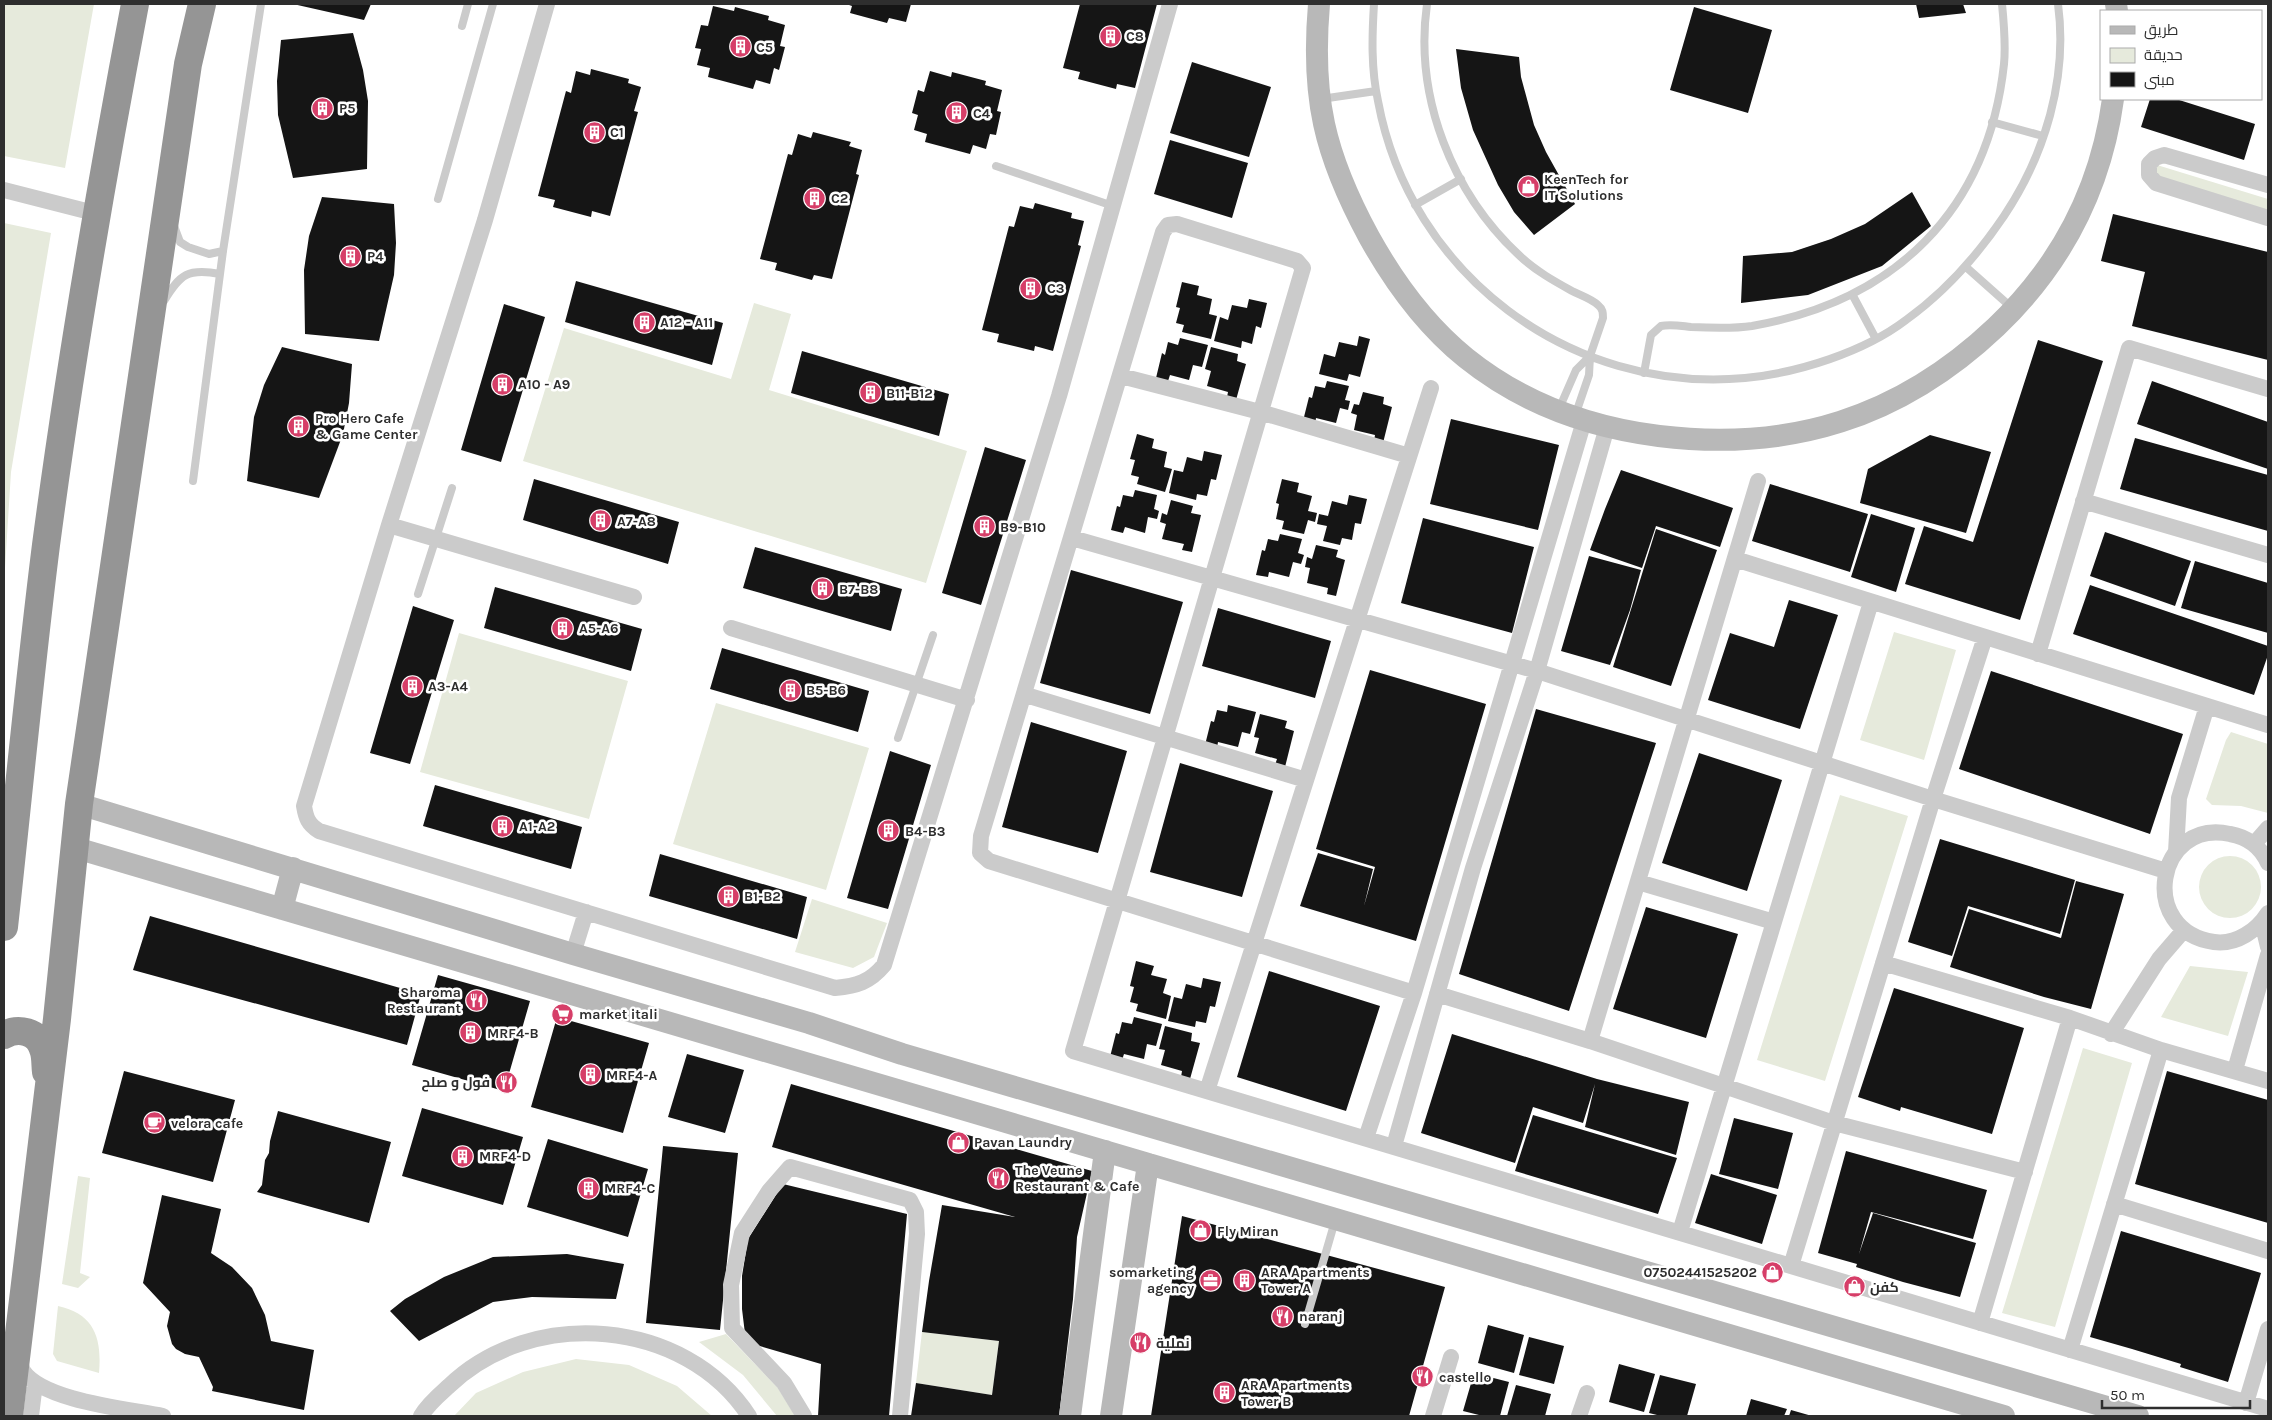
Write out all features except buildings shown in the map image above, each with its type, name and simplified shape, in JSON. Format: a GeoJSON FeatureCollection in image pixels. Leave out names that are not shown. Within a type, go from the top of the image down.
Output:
{"type":"FeatureCollection","features":[{"type":"Feature","properties":{"kind":"highway"},"geometry":{"type":"LineString","coordinates":[[4,927],[46,545],[98,214],[136,4]]}},
{"type":"Feature","properties":{"kind":"highway"},"geometry":{"type":"LineString","coordinates":[[9,1416],[80,804],[188,64],[202,4]]}},
{"type":"Feature","properties":{"kind":"highway"},"geometry":{"type":"LineString","coordinates":[[4,1034],[11,1031],[24,1031],[39,1041],[44,1052],[47,1091]]}},
{"type":"Feature","properties":{"kind":"street"},"geometry":{"type":"LineString","coordinates":[[547,4],[485,220],[389,525],[304,806],[306,818],[311,826],[318,831],[835,988],[864,983],[876,975],[884,965],[1059,396],[1170,4]]}},
{"type":"Feature","properties":{"kind":"street"},"geometry":{"type":"LineString","coordinates":[[1302,4],[1306,53],[1331,153],[1342,183],[1374,244],[1408,297],[1444,339],[1473,363],[1514,390],[1572,416],[1607,427],[1689,439],[1718,441],[1776,437],[1833,424],[1877,408],[1919,386],[1970,350],[2014,310],[2032,289],[2059,252],[2079,218],[2100,164],[2113,100]]}},
{"type":"Feature","properties":{"kind":"street"},"geometry":{"type":"LineString","coordinates":[[1318,97],[1315,60],[1319,4]]}},
{"type":"Feature","properties":{"kind":"street"},"geometry":{"type":"LineString","coordinates":[[2268,185],[2164,156],[2155,158],[2149,164],[2149,176],[2156,183],[2268,218]]}},
{"type":"Feature","properties":{"kind":"street"},"geometry":{"type":"LineString","coordinates":[[4,190],[98,214]]}},
{"type":"Feature","properties":{"kind":"street"},"geometry":{"type":"LineString","coordinates":[[1414,993],[1116,900],[989,861],[980,853],[981,836],[1026,694],[1163,232],[1168,225],[1177,224],[1297,261],[1303,268],[1116,900],[1073,1051],[2268,1410]]}},
{"type":"Feature","properties":{"kind":"street"},"geometry":{"type":"LineString","coordinates":[[2038,654],[2129,348],[2268,389]]}},
{"type":"Feature","properties":{"kind":"street"},"geometry":{"type":"LineString","coordinates":[[1121,376],[1260,412],[1409,456]]}},
{"type":"Feature","properties":{"kind":"street"},"geometry":{"type":"LineString","coordinates":[[1207,1091],[1431,388]]}},
{"type":"Feature","properties":{"kind":"street"},"geometry":{"type":"LineString","coordinates":[[1366,1138],[1414,993],[1567,479],[1572,416]]}},
{"type":"Feature","properties":{"kind":"street"},"geometry":{"type":"LineString","coordinates":[[1394,1146],[1473,868],[1537,671],[1607,427]]}},
{"type":"Feature","properties":{"kind":"street"},"geometry":{"type":"LineString","coordinates":[[1567,479],[1590,487]]}},
{"type":"Feature","properties":{"kind":"street"},"geometry":{"type":"LineString","coordinates":[[1590,1041],[1758,481]]}},
{"type":"Feature","properties":{"kind":"street"},"geometry":{"type":"LineString","coordinates":[[2083,501],[2268,554]]}},
{"type":"Feature","properties":{"kind":"street"},"geometry":{"type":"LineString","coordinates":[[389,525],[634,597]]}},
{"type":"Feature","properties":{"kind":"street"},"geometry":{"type":"LineString","coordinates":[[1072,538],[1537,671],[1933,799],[2166,871]]}},
{"type":"Feature","properties":{"kind":"street"},"geometry":{"type":"LineString","coordinates":[[1734,559],[2268,725]]}},
{"type":"Feature","properties":{"kind":"street"},"geometry":{"type":"LineString","coordinates":[[1680,1232],[1871,602]]}},
{"type":"Feature","properties":{"kind":"street"},"geometry":{"type":"LineString","coordinates":[[731,628],[967,700]]}},
{"type":"Feature","properties":{"kind":"street"},"geometry":{"type":"LineString","coordinates":[[1791,1266],[1933,799],[1985,637]]}},
{"type":"Feature","properties":{"kind":"street"},"geometry":{"type":"LineString","coordinates":[[1026,694],[1306,780]]}},
{"type":"Feature","properties":{"kind":"street"},"geometry":{"type":"LineString","coordinates":[[2176,852],[2179,798],[2207,706]]}},
{"type":"Feature","properties":{"kind":"street"},"geometry":{"type":"LineString","coordinates":[[80,804],[573,954],[809,1023],[863,1041],[2138,1416]]}},
{"type":"Feature","properties":{"kind":"street"},"geometry":{"type":"LineString","coordinates":[[2254,844],[2268,828]]}},
{"type":"Feature","properties":{"kind":"street"},"geometry":{"type":"LineString","coordinates":[[2265,917],[2249,933],[2234,940],[2216,942],[2199,939],[2184,930],[2173,918],[2166,903],[2164,887],[2166,871],[2176,852],[2189,840],[2205,834],[2222,832],[2239,836],[2254,844],[2268,863]]}},
{"type":"Feature","properties":{"kind":"street"},"geometry":{"type":"LineString","coordinates":[[76,848],[2004,1416]]}},
{"type":"Feature","properties":{"kind":"street"},"geometry":{"type":"LineString","coordinates":[[282,909],[293,868]]}},
{"type":"Feature","properties":{"kind":"street"},"geometry":{"type":"LineString","coordinates":[[1638,882],[1774,922]]}},
{"type":"Feature","properties":{"kind":"street"},"geometry":{"type":"LineString","coordinates":[[573,954],[586,912]]}},
{"type":"Feature","properties":{"kind":"street"},"geometry":{"type":"LineString","coordinates":[[2265,917],[2268,947]]}},
{"type":"Feature","properties":{"kind":"street"},"geometry":{"type":"LineString","coordinates":[[2111,1034],[2159,959],[2184,930]]}},
{"type":"Feature","properties":{"kind":"street"},"geometry":{"type":"LineString","coordinates":[[2235,1070],[2268,955]]}},
{"type":"Feature","properties":{"kind":"street"},"geometry":{"type":"LineString","coordinates":[[1883,963],[2070,1018],[2161,1050],[2268,1081]]}},
{"type":"Feature","properties":{"kind":"street"},"geometry":{"type":"LineString","coordinates":[[1437,994],[1590,1041],[1834,1123],[2025,1172]]}},
{"type":"Feature","properties":{"kind":"street"},"geometry":{"type":"LineString","coordinates":[[1980,1323],[2070,1018]]}},
{"type":"Feature","properties":{"kind":"street"},"geometry":{"type":"LineString","coordinates":[[851,1075],[863,1041]]}},
{"type":"Feature","properties":{"kind":"street"},"geometry":{"type":"LineString","coordinates":[[2070,1350],[2161,1050]]}},
{"type":"Feature","properties":{"kind":"street"},"geometry":{"type":"LineString","coordinates":[[1070,1416],[1105,1152]]}},
{"type":"Feature","properties":{"kind":"street"},"geometry":{"type":"LineString","coordinates":[[1111,1416],[1148,1164]]}},
{"type":"Feature","properties":{"kind":"street"},"geometry":{"type":"LineString","coordinates":[[804,1416],[784,1383],[732,1328],[731,1285],[742,1232],[769,1191],[790,1167],[910,1200],[916,1212],[917,1234],[900,1416]]}},
{"type":"Feature","properties":{"kind":"street"},"geometry":{"type":"LineString","coordinates":[[2114,1204],[2268,1251]]}},
{"type":"Feature","properties":{"kind":"street"},"geometry":{"type":"LineString","coordinates":[[1822,1362],[1831,1326]]}},
{"type":"Feature","properties":{"kind":"street"},"geometry":{"type":"LineString","coordinates":[[2246,1403],[2268,1329]]}},
{"type":"Feature","properties":{"kind":"street"},"geometry":{"type":"LineString","coordinates":[[421,1416],[426,1407],[463,1372],[508,1347],[557,1334],[608,1333],[658,1345],[703,1369],[740,1403],[749,1416]]}},
{"type":"Feature","properties":{"kind":"street"},"geometry":{"type":"LineString","coordinates":[[17,1350],[23,1370],[35,1383],[60,1396],[163,1416]]}},
{"type":"Feature","properties":{"kind":"street"},"geometry":{"type":"LineString","coordinates":[[1433,1416],[1451,1357]]}},
{"type":"Feature","properties":{"kind":"street"},"geometry":{"type":"LineString","coordinates":[[31,1416],[35,1383]]}},
{"type":"Feature","properties":{"kind":"street"},"geometry":{"type":"LineString","coordinates":[[1580,1416],[1587,1392]]}},
{"type":"Feature","properties":{"kind":"lane"},"geometry":{"type":"LineString","coordinates":[[193,482],[223,251],[261,4]]}},
{"type":"Feature","properties":{"kind":"lane"},"geometry":{"type":"LineString","coordinates":[[462,26],[468,4]]}},
{"type":"Feature","properties":{"kind":"lane"},"geometry":{"type":"LineString","coordinates":[[438,199],[493,4]]}},
{"type":"Feature","properties":{"kind":"lane"},"geometry":{"type":"LineString","coordinates":[[1374,4],[1372,35],[1376,91],[1385,132],[1395,163],[1415,205],[1443,248],[1488,296],[1513,316],[1539,332],[1590,356],[1644,373],[1679,378],[1721,380],[1793,370],[1826,360],[1876,338],[1906,321],[1966,267],[1988,240],[2013,203],[2032,166],[2043,136],[2053,107],[2058,75],[2060,43],[2058,4]]}},
{"type":"Feature","properties":{"kind":"lane"},"geometry":{"type":"LineString","coordinates":[[1427,4],[1424,45],[1432,105],[1441,135],[1460,179],[1484,216],[1522,257],[1544,275],[1601,307],[1603,318],[1590,356],[1589,375],[1572,416]]}},
{"type":"Feature","properties":{"kind":"lane"},"geometry":{"type":"LineString","coordinates":[[1644,373],[1651,335],[1661,326],[1750,326],[1809,311],[1852,294],[1879,280],[1906,260],[1943,224],[1971,178],[1992,122],[2004,63],[2002,4]]}},
{"type":"Feature","properties":{"kind":"lane"},"geometry":{"type":"LineString","coordinates":[[1318,97],[1376,91]]}},
{"type":"Feature","properties":{"kind":"lane"},"geometry":{"type":"LineString","coordinates":[[1992,122],[2043,136]]}},
{"type":"Feature","properties":{"kind":"lane"},"geometry":{"type":"LineString","coordinates":[[996,166],[1113,206]]}},
{"type":"Feature","properties":{"kind":"lane"},"geometry":{"type":"LineString","coordinates":[[1415,205],[1460,179]]}},
{"type":"Feature","properties":{"kind":"lane"},"geometry":{"type":"LineString","coordinates":[[169,196],[174,227],[180,242],[209,254],[223,251]]}},
{"type":"Feature","properties":{"kind":"lane"},"geometry":{"type":"LineString","coordinates":[[1966,267],[2014,310]]}},
{"type":"Feature","properties":{"kind":"lane"},"geometry":{"type":"LineString","coordinates":[[148,335],[161,306],[172,288],[184,274],[198,272],[220,274]]}},
{"type":"Feature","properties":{"kind":"lane"},"geometry":{"type":"LineString","coordinates":[[1852,294],[1876,338]]}},
{"type":"Feature","properties":{"kind":"lane"},"geometry":{"type":"LineString","coordinates":[[1572,416],[1576,370],[1590,356]]}},
{"type":"Feature","properties":{"kind":"lane"},"geometry":{"type":"LineString","coordinates":[[418,594],[452,488]]}},
{"type":"Feature","properties":{"kind":"lane"},"geometry":{"type":"LineString","coordinates":[[898,738],[933,635]]}},
{"type":"Feature","properties":{"kind":"lane"},"geometry":{"type":"LineString","coordinates":[[1305,1324],[1336,1219]]}},
{"type":"Feature","properties":{"kind":"green space"},"geometry":{"type":"Polygon","coordinates":[[[4,4],[94,4],[65,168],[4,156],[4,4]]]}},
{"type":"Feature","properties":{"kind":"green space"},"geometry":{"type":"Polygon","coordinates":[[[2157,165],[2268,199],[2268,212],[2152,176],[2157,165]]]}},
{"type":"Feature","properties":{"kind":"green space"},"geometry":{"type":"Polygon","coordinates":[[[4,223],[51,233],[11,472],[4,584],[4,223]]]}},
{"type":"Feature","properties":{"kind":"green space"},"geometry":{"type":"Polygon","coordinates":[[[754,303],[791,314],[769,390],[967,451],[926,583],[523,461],[564,328],[731,379],[754,303]]]}},
{"type":"Feature","properties":{"kind":"green space"},"geometry":{"type":"Polygon","coordinates":[[[1894,632],[1956,650],[1924,760],[1860,740],[1894,632]]]}},
{"type":"Feature","properties":{"kind":"green space"},"geometry":{"type":"Polygon","coordinates":[[[459,633],[628,681],[589,819],[420,772],[459,633]]]}},
{"type":"Feature","properties":{"kind":"green space"},"geometry":{"type":"Polygon","coordinates":[[[716,703],[869,748],[826,890],[673,844],[716,703]]]}},
{"type":"Feature","properties":{"kind":"green space"},"geometry":{"type":"Polygon","coordinates":[[[2231,732],[2268,744],[2268,813],[2241,806],[2212,805],[2206,799],[2226,740],[2231,732]]]}},
{"type":"Feature","properties":{"kind":"green space"},"geometry":{"type":"Polygon","coordinates":[[[1840,795],[1908,816],[1825,1081],[1757,1060],[1840,795]]]}},
{"type":"Feature","properties":{"kind":"green space"},"geometry":{"type":"Polygon","coordinates":[[[2224,856],[2236,856],[2252,865],[2259,875],[2261,887],[2259,899],[2252,909],[2236,918],[2224,918],[2213,913],[2204,904],[2199,893],[2199,881],[2204,870],[2213,861],[2224,856]]]}},
{"type":"Feature","properties":{"kind":"green space"},"geometry":{"type":"Polygon","coordinates":[[[812,899],[887,923],[874,957],[853,968],[795,952],[812,899]]]}},
{"type":"Feature","properties":{"kind":"green space"},"geometry":{"type":"Polygon","coordinates":[[[2190,966],[2248,972],[2228,1036],[2161,1017],[2190,966]]]}},
{"type":"Feature","properties":{"kind":"green space"},"geometry":{"type":"Polygon","coordinates":[[[2083,1048],[2132,1063],[2055,1327],[2002,1313],[2083,1048]]]}},
{"type":"Feature","properties":{"kind":"green space"},"geometry":{"type":"Polygon","coordinates":[[[78,1176],[90,1178],[80,1273],[90,1277],[78,1288],[62,1284],[78,1176]]]}},
{"type":"Feature","properties":{"kind":"green space"},"geometry":{"type":"Polygon","coordinates":[[[58,1306],[80,1315],[94,1330],[99,1349],[99,1373],[57,1361],[53,1354],[58,1306]]]}},
{"type":"Feature","properties":{"kind":"green space"},"geometry":{"type":"Polygon","coordinates":[[[922,1332],[999,1341],[992,1395],[916,1383],[922,1332]]]}},
{"type":"Feature","properties":{"kind":"green space"},"geometry":{"type":"Polygon","coordinates":[[[726,1334],[778,1388],[795,1416],[777,1416],[743,1375],[699,1342],[726,1334]]]}},
{"type":"Feature","properties":{"kind":"green space"},"geometry":{"type":"Polygon","coordinates":[[[576,1359],[629,1365],[677,1386],[712,1416],[454,1416],[476,1393],[523,1372],[576,1359]]]}},
{"type":"Feature","properties":{"kind":"place","name":"C8"},"geometry":{"type":"Point","coordinates":[1110,36]}},
{"type":"Feature","properties":{"kind":"place","name":"C5"},"geometry":{"type":"Point","coordinates":[740,47]}},
{"type":"Feature","properties":{"kind":"place","name":"P5"},"geometry":{"type":"Point","coordinates":[323,108]}},
{"type":"Feature","properties":{"kind":"place","name":"C4"},"geometry":{"type":"Point","coordinates":[957,113]}},
{"type":"Feature","properties":{"kind":"place","name":"C1"},"geometry":{"type":"Point","coordinates":[594,132]}},
{"type":"Feature","properties":{"kind":"place","name":"KeenTech for IT Solutions"},"geometry":{"type":"Point","coordinates":[1528,187]}},
{"type":"Feature","properties":{"kind":"place","name":"C2"},"geometry":{"type":"Point","coordinates":[815,198]}},
{"type":"Feature","properties":{"kind":"place","name":"P4"},"geometry":{"type":"Point","coordinates":[351,256]}},
{"type":"Feature","properties":{"kind":"place","name":"C3"},"geometry":{"type":"Point","coordinates":[1031,288]}},
{"type":"Feature","properties":{"kind":"place","name":"A12 - A11"},"geometry":{"type":"Point","coordinates":[644,322]}},
{"type":"Feature","properties":{"kind":"place","name":"A10 - A9"},"geometry":{"type":"Point","coordinates":[502,384]}},
{"type":"Feature","properties":{"kind":"place","name":"B11-B12"},"geometry":{"type":"Point","coordinates":[870,393]}},
{"type":"Feature","properties":{"kind":"place","name":"Pro Hero Cafe & Game Center"},"geometry":{"type":"Point","coordinates":[299,426]}},
{"type":"Feature","properties":{"kind":"place","name":"A7-A8"},"geometry":{"type":"Point","coordinates":[601,521]}},
{"type":"Feature","properties":{"kind":"place","name":"B9-B10"},"geometry":{"type":"Point","coordinates":[984,527]}},
{"type":"Feature","properties":{"kind":"place","name":"B7-B8"},"geometry":{"type":"Point","coordinates":[823,589]}},
{"type":"Feature","properties":{"kind":"place","name":"A5-A6"},"geometry":{"type":"Point","coordinates":[563,628]}},
{"type":"Feature","properties":{"kind":"place","name":"A3-A4"},"geometry":{"type":"Point","coordinates":[412,686]}},
{"type":"Feature","properties":{"kind":"place","name":"B5-B6"},"geometry":{"type":"Point","coordinates":[790,690]}},
{"type":"Feature","properties":{"kind":"place","name":"A1-A2"},"geometry":{"type":"Point","coordinates":[503,826]}},
{"type":"Feature","properties":{"kind":"place","name":"B4-B3"},"geometry":{"type":"Point","coordinates":[889,831]}},
{"type":"Feature","properties":{"kind":"place","name":"B1-B2"},"geometry":{"type":"Point","coordinates":[728,896]}},
{"type":"Feature","properties":{"kind":"place","name":"Sharoma Restaurant"},"geometry":{"type":"Point","coordinates":[477,1000]}},
{"type":"Feature","properties":{"kind":"place","name":"market itali"},"geometry":{"type":"Point","coordinates":[563,1014]}},
{"type":"Feature","properties":{"kind":"place","name":"MRF4-B"},"geometry":{"type":"Point","coordinates":[471,1033]}},
{"type":"Feature","properties":{"kind":"place","name":"MRF4-A"},"geometry":{"type":"Point","coordinates":[590,1075]}},
{"type":"Feature","properties":{"kind":"place","name":"فول و صلح"},"geometry":{"type":"Point","coordinates":[506,1082]}},
{"type":"Feature","properties":{"kind":"place","name":"velora cafe"},"geometry":{"type":"Point","coordinates":[155,1123]}},
{"type":"Feature","properties":{"kind":"place","name":"Pavan Laundry"},"geometry":{"type":"Point","coordinates":[958,1142]}},
{"type":"Feature","properties":{"kind":"place","name":"MRF4-D"},"geometry":{"type":"Point","coordinates":[463,1156]}},
{"type":"Feature","properties":{"kind":"place","name":"The Veune Restaurant & Cafe"},"geometry":{"type":"Point","coordinates":[999,1178]}},
{"type":"Feature","properties":{"kind":"place","name":"MRF4-C"},"geometry":{"type":"Point","coordinates":[588,1188]}},
{"type":"Feature","properties":{"kind":"place","name":"Fly Miran"},"geometry":{"type":"Point","coordinates":[1201,1231]}},
{"type":"Feature","properties":{"kind":"place","name":"07502441525202"},"geometry":{"type":"Point","coordinates":[1773,1272]}},
{"type":"Feature","properties":{"kind":"place","name":"somarketing agency"},"geometry":{"type":"Point","coordinates":[1210,1280]}},
{"type":"Feature","properties":{"kind":"place","name":"ARA Apartments Tower A"},"geometry":{"type":"Point","coordinates":[1245,1280]}},
{"type":"Feature","properties":{"kind":"place","name":"كفن"},"geometry":{"type":"Point","coordinates":[1854,1287]}},
{"type":"Feature","properties":{"kind":"place","name":"naranj"},"geometry":{"type":"Point","coordinates":[1283,1316]}},
{"type":"Feature","properties":{"kind":"place","name":"نملية"},"geometry":{"type":"Point","coordinates":[1140,1343]}},
{"type":"Feature","properties":{"kind":"place","name":"castello"},"geometry":{"type":"Point","coordinates":[1423,1377]}},
{"type":"Feature","properties":{"kind":"place","name":"ARA Apartments Tower B"},"geometry":{"type":"Point","coordinates":[1225,1393]}}]}
